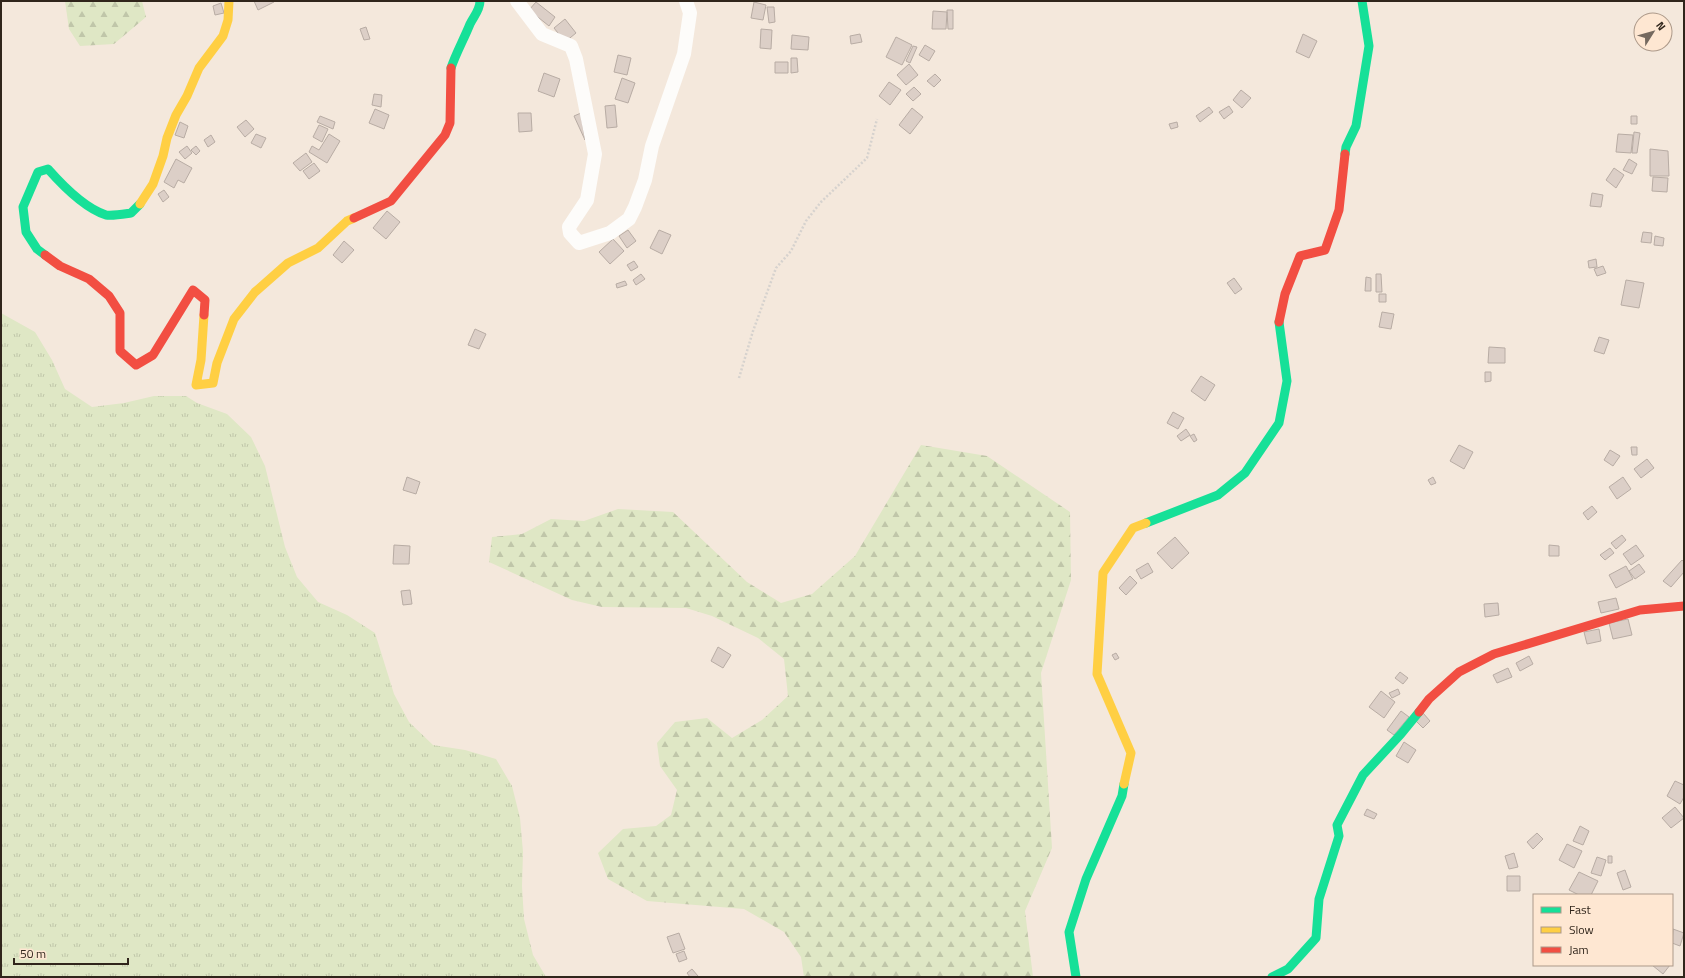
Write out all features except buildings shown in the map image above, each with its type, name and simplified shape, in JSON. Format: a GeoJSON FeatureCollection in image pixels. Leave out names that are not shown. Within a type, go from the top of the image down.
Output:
{"type":"FeatureCollection","features":[{"type":"Feature","properties":{"kind":"street"},"geometry":{"type":"LineString","coordinates":[[229,1],[228,20],[223,36],[199,68],[188,96],[176,115],[167,138],[163,156],[153,184],[132,213],[107,216],[85,204],[64,187],[48,169],[38,172],[23,207],[26,232],[37,249],[60,266],[88,279],[109,296],[120,312],[120,351],[136,365],[153,355],[193,290],[205,300],[201,360],[196,384],[213,383],[218,363],[234,319],[255,292],[288,263],[318,248],[347,220],[391,201],[445,135],[450,123],[452,83],[451,69],[456,54],[480,7],[480,1]]}},
{"type":"Feature","properties":{"kind":"street"},"geometry":{"type":"LineString","coordinates":[[518,1],[542,34],[571,46],[576,59],[595,154],[587,200],[569,226],[570,233],[579,243],[610,233],[629,219],[635,207],[645,180],[652,146],[684,54],[690,13],[686,1]]}},
{"type":"Feature","properties":{"kind":"street"},"geometry":{"type":"LineString","coordinates":[[1076,977],[1069,932],[1086,880],[1122,796],[1131,753],[1097,674],[1103,573],[1133,528],[1218,495],[1245,474],[1279,423],[1287,381],[1279,323],[1285,294],[1300,256],[1325,250],[1339,210],[1346,147],[1356,126],[1369,46],[1362,1]]}},
{"type":"Feature","properties":{"kind":"street"},"geometry":{"type":"LineString","coordinates":[[1272,977],[1288,969],[1316,938],[1319,899],[1339,836],[1337,825],[1363,775],[1401,734],[1429,699],[1459,672],[1494,654],[1640,610],[1684,606]]}},
{"type":"Feature","properties":{"kind":"path"},"geometry":{"type":"LineString","coordinates":[[739,378],[753,331],[776,268],[791,251],[806,221],[821,202],[867,158],[877,118]]}},
{"type":"Feature","properties":{"kind":"green space"},"geometry":{"type":"Polygon","coordinates":[[[65,1],[142,1],[146,17],[114,44],[80,46],[69,29],[65,1]]]}},
{"type":"Feature","properties":{"kind":"green space"},"geometry":{"type":"Polygon","coordinates":[[[1,313],[35,332],[52,360],[65,389],[92,407],[124,403],[154,396],[186,396],[197,403],[227,414],[251,437],[265,466],[285,547],[297,577],[318,602],[347,615],[375,633],[394,694],[409,722],[433,745],[465,750],[496,759],[512,786],[520,818],[523,852],[522,886],[524,919],[533,955],[546,977],[1,977],[1,313]]]}},
{"type":"Feature","properties":{"kind":"green space"},"geometry":{"type":"Polygon","coordinates":[[[921,445],[987,456],[1070,512],[1071,580],[1041,673],[1052,848],[1025,911],[1033,977],[804,977],[801,957],[784,932],[744,909],[647,901],[608,879],[598,853],[623,829],[656,826],[671,815],[677,790],[660,766],[657,743],[675,722],[707,718],[732,738],[762,720],[788,696],[784,659],[758,638],[712,616],[686,608],[602,607],[572,600],[489,562],[492,537],[522,534],[551,519],[584,521],[618,509],[673,512],[747,582],[781,603],[812,594],[855,556],[921,445]]]}},
{"type":"Feature","properties":{"kind":"traffic: fast"},"geometry":{"type":"LineString","coordinates":[[451,68],[470,24],[478,10],[480,1]]}},
{"type":"Feature","properties":{"kind":"traffic: fast"},"geometry":{"type":"LineString","coordinates":[[1345,154],[1346,147],[1356,126],[1369,46],[1362,1]]}},
{"type":"Feature","properties":{"kind":"traffic: fast"},"geometry":{"type":"LineString","coordinates":[[45,255],[37,249],[26,232],[23,207],[38,172],[48,169],[82,202],[106,215],[131,213],[140,204]]}},
{"type":"Feature","properties":{"kind":"traffic: fast"},"geometry":{"type":"LineString","coordinates":[[1146,523],[1218,495],[1245,473],[1279,423],[1287,381],[1279,322]]}},
{"type":"Feature","properties":{"kind":"traffic: fast"},"geometry":{"type":"LineString","coordinates":[[1272,977],[1288,969],[1316,938],[1319,899],[1339,836],[1337,825],[1363,775],[1419,712]]}},
{"type":"Feature","properties":{"kind":"traffic: fast"},"geometry":{"type":"LineString","coordinates":[[1076,977],[1069,932],[1086,879],[1122,796],[1124,784]]}},
{"type":"Feature","properties":{"kind":"traffic: slow"},"geometry":{"type":"LineString","coordinates":[[140,204],[153,184],[163,156],[167,138],[176,115],[187,96],[199,68],[223,36],[228,20],[229,1]]}},
{"type":"Feature","properties":{"kind":"traffic: slow"},"geometry":{"type":"LineString","coordinates":[[204,315],[201,360],[196,385],[213,383],[217,363],[234,319],[255,292],[288,263],[318,248],[347,221],[354,218]]}},
{"type":"Feature","properties":{"kind":"traffic: slow"},"geometry":{"type":"LineString","coordinates":[[1124,784],[1131,753],[1097,674],[1103,573],[1133,528],[1146,523]]}},
{"type":"Feature","properties":{"kind":"traffic: jam"},"geometry":{"type":"LineString","coordinates":[[354,218],[391,201],[445,135],[450,123],[451,68]]}},
{"type":"Feature","properties":{"kind":"traffic: jam"},"geometry":{"type":"LineString","coordinates":[[1279,322],[1285,294],[1300,256],[1325,250],[1339,210],[1345,154]]}},
{"type":"Feature","properties":{"kind":"traffic: jam"},"geometry":{"type":"LineString","coordinates":[[45,255],[60,266],[89,279],[109,296],[120,313],[120,351],[136,365],[153,355],[193,290],[205,300],[204,315]]}},
{"type":"Feature","properties":{"kind":"traffic: jam"},"geometry":{"type":"LineString","coordinates":[[1419,712],[1429,699],[1459,672],[1494,654],[1640,610],[1684,606]]}}]}
